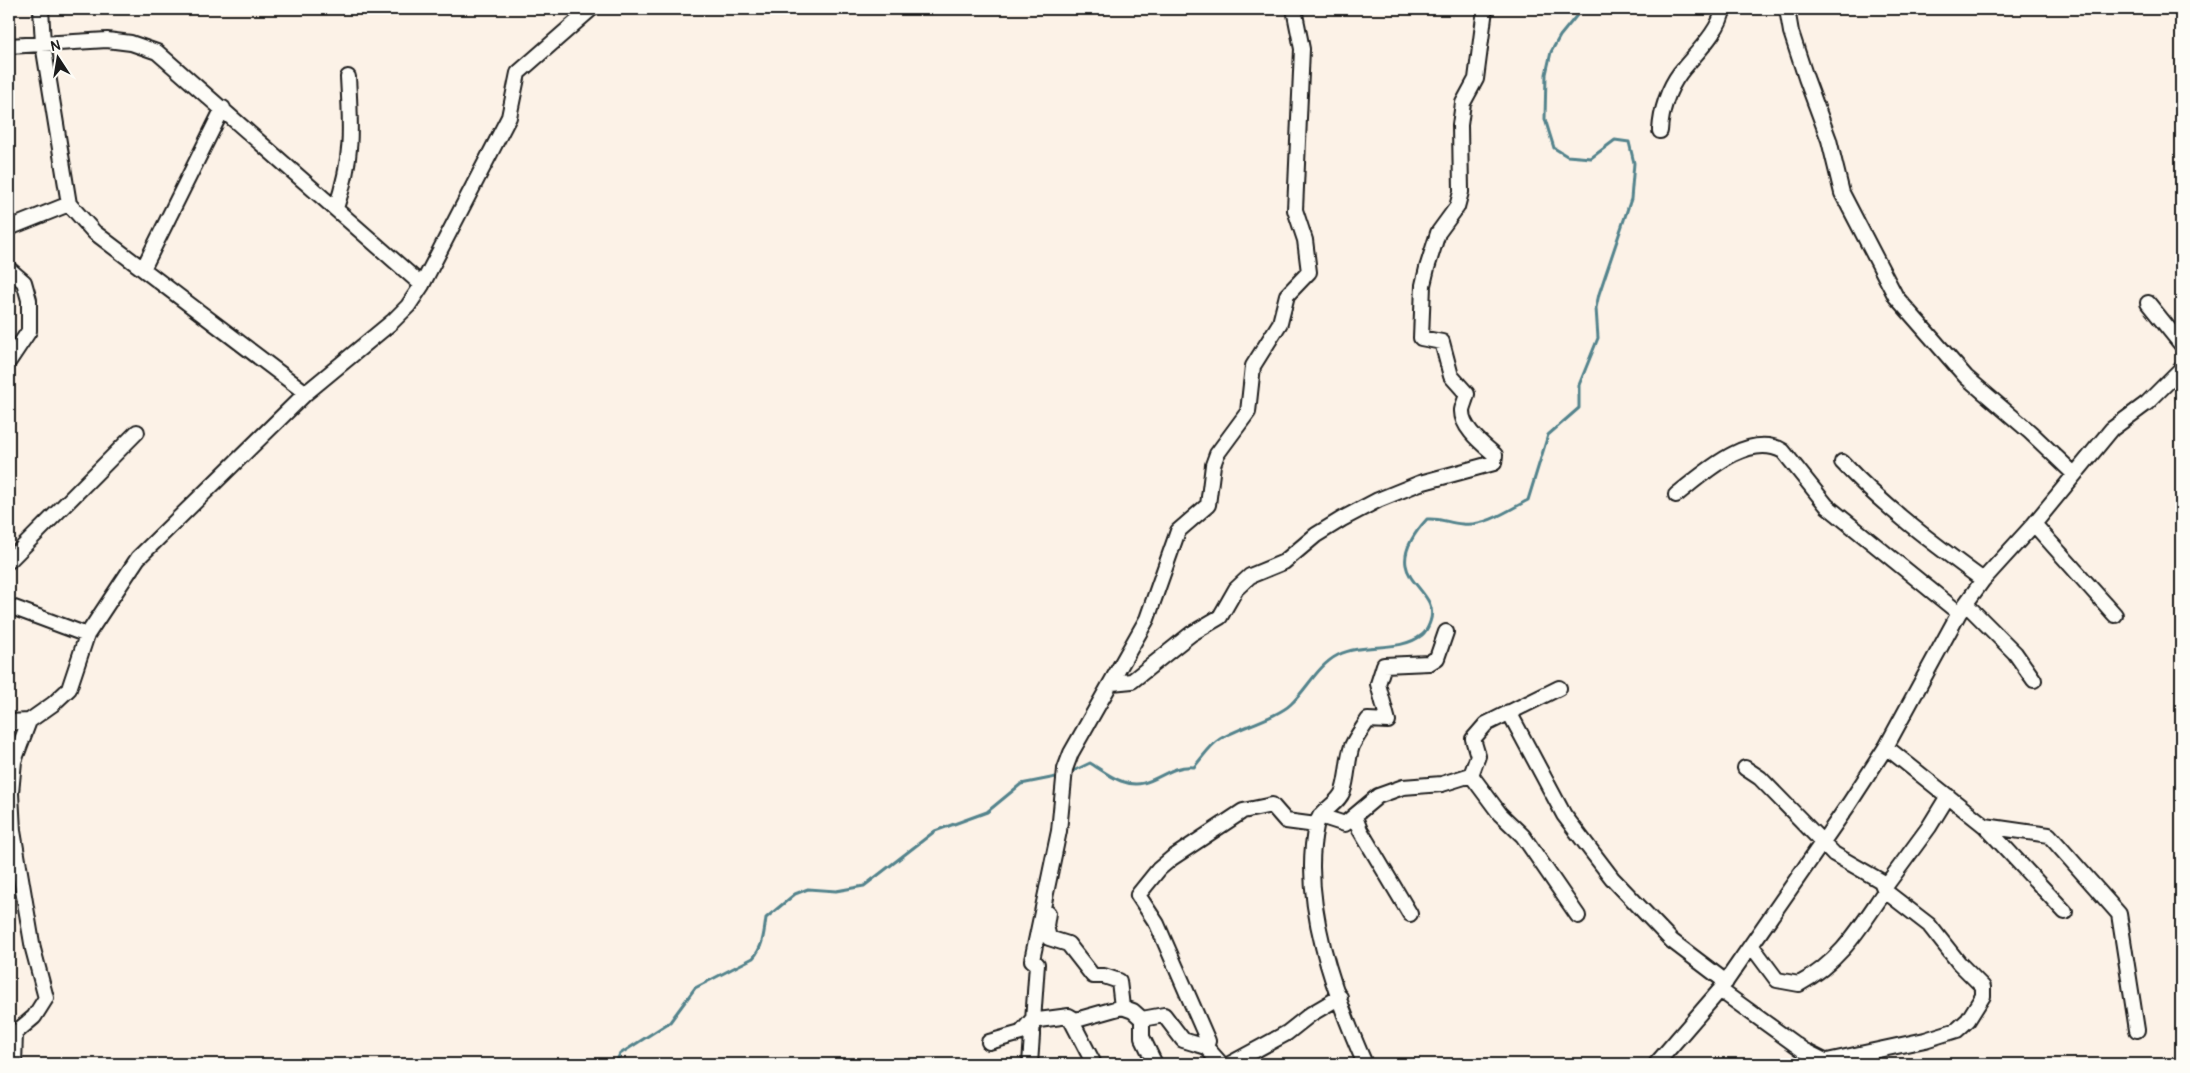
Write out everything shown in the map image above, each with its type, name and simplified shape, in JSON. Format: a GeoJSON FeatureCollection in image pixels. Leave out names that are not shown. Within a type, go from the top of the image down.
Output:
{"type":"FeatureCollection","features":[{"type":"Feature","properties":{"kind":"street"},"geometry":{"type":"LineString","coordinates":[[41,9],[44,44],[69,204],[94,232],[306,393]]}},
{"type":"Feature","properties":{"kind":"street"},"geometry":{"type":"LineString","coordinates":[[9,722],[29,721],[53,704],[68,690],[87,635],[138,558],[306,393],[392,322],[408,306],[422,285],[509,117],[518,73],[591,9]]}},
{"type":"Feature","properties":{"kind":"street"},"geometry":{"type":"LineString","coordinates":[[1030,1064],[1031,1021],[1037,964],[1032,960],[1059,831],[1065,770],[1071,753],[1147,619],[1178,531],[1208,505],[1213,465],[1217,454],[1248,412],[1253,366],[1280,324],[1288,295],[1309,272],[1305,240],[1295,210],[1302,49],[1294,9]]}},
{"type":"Feature","properties":{"kind":"street"},"geometry":{"type":"LineString","coordinates":[[1112,683],[1132,681],[1191,634],[1220,617],[1236,589],[1250,576],[1284,562],[1316,535],[1342,519],[1378,500],[1420,483],[1494,463],[1495,455],[1476,440],[1468,425],[1462,410],[1466,394],[1451,376],[1442,342],[1422,338],[1423,285],[1427,268],[1438,232],[1457,207],[1461,192],[1461,118],[1463,103],[1476,79],[1485,9]]}},
{"type":"Feature","properties":{"kind":"street"},"geometry":{"type":"LineString","coordinates":[[1660,131],[1661,114],[1672,86],[1679,74],[1706,41],[1722,15],[1723,9]]}},
{"type":"Feature","properties":{"kind":"street"},"geometry":{"type":"LineString","coordinates":[[1787,9],[1803,68],[1829,140],[1842,193],[1896,296],[1966,377],[2030,432],[2074,474]]}},
{"type":"Feature","properties":{"kind":"street"},"geometry":{"type":"LineString","coordinates":[[9,46],[106,40],[132,44],[157,52],[223,108],[422,285]]}},
{"type":"Feature","properties":{"kind":"street"},"geometry":{"type":"LineString","coordinates":[[336,208],[346,178],[352,135],[348,77]]}},
{"type":"Feature","properties":{"kind":"street"},"geometry":{"type":"LineString","coordinates":[[143,269],[223,108]]}},
{"type":"Feature","properties":{"kind":"street"},"geometry":{"type":"LineString","coordinates":[[9,228],[69,204]]}},
{"type":"Feature","properties":{"kind":"street"},"geometry":{"type":"LineString","coordinates":[[9,269],[24,282],[29,300],[29,330],[9,361]]}},
{"type":"Feature","properties":{"kind":"street"},"geometry":{"type":"LineString","coordinates":[[2148,303],[2181,344]]}},
{"type":"Feature","properties":{"kind":"street"},"geometry":{"type":"LineString","coordinates":[[1656,1064],[1723,986],[1823,841],[1886,747],[1962,608],[1983,580],[2034,524],[2112,429],[2147,403],[2181,369]]}},
{"type":"Feature","properties":{"kind":"street"},"geometry":{"type":"LineString","coordinates":[[9,561],[137,432]]}},
{"type":"Feature","properties":{"kind":"street"},"geometry":{"type":"LineString","coordinates":[[1676,495],[1736,451],[1773,446],[1783,451],[1826,506],[1902,572],[1962,608],[2016,653],[2034,680]]}},
{"type":"Feature","properties":{"kind":"street"},"geometry":{"type":"LineString","coordinates":[[1842,462],[1867,489],[1924,538],[1983,580]]}},
{"type":"Feature","properties":{"kind":"street"},"geometry":{"type":"LineString","coordinates":[[2034,524],[2115,615]]}},
{"type":"Feature","properties":{"kind":"street"},"geometry":{"type":"LineString","coordinates":[[9,606],[87,635]]}},
{"type":"Feature","properties":{"kind":"street"},"geometry":{"type":"LineString","coordinates":[[1365,1064],[1351,1031],[1318,929],[1312,859],[1318,820],[1343,792],[1352,746],[1368,720],[1388,720],[1378,684],[1384,665],[1429,662],[1437,658],[1446,632]]}},
{"type":"Feature","properties":{"kind":"street"},"geometry":{"type":"LineString","coordinates":[[1471,775],[1478,756],[1473,739],[1486,724],[1559,688]]}},
{"type":"Feature","properties":{"kind":"street"},"geometry":{"type":"LineString","coordinates":[[1509,712],[1564,815],[1612,878],[1672,941],[1804,1057],[1829,1063],[1925,1040],[1957,1030],[1968,1020],[1983,996],[1983,987],[1959,963],[1929,925],[1885,889],[1882,881],[1834,854],[1760,778],[1745,768]]}},
{"type":"Feature","properties":{"kind":"street"},"geometry":{"type":"LineString","coordinates":[[14,1064],[15,1033],[34,1017],[46,998],[33,949],[28,906],[18,866],[12,803],[14,761],[29,721]]}},
{"type":"Feature","properties":{"kind":"street"},"geometry":{"type":"LineString","coordinates":[[1886,747],[1985,826],[2065,912]]}},
{"type":"Feature","properties":{"kind":"street"},"geometry":{"type":"LineString","coordinates":[[1345,824],[1378,796],[1403,787],[1442,784],[1471,775]]}},
{"type":"Feature","properties":{"kind":"street"},"geometry":{"type":"LineString","coordinates":[[1471,775],[1500,814],[1523,836],[1578,916]]}},
{"type":"Feature","properties":{"kind":"street"},"geometry":{"type":"LineString","coordinates":[[1751,946],[1777,980],[1799,984],[1822,972],[1846,947],[1929,827],[1948,796]]}},
{"type":"Feature","properties":{"kind":"street"},"geometry":{"type":"LineString","coordinates":[[1206,1047],[1208,1040],[1161,933],[1138,895],[1159,869],[1172,858],[1243,811],[1272,805],[1286,821],[1318,820],[1345,824],[1355,817],[1360,830],[1410,914]]}},
{"type":"Feature","properties":{"kind":"street"},"geometry":{"type":"LineString","coordinates":[[1985,826],[2049,835],[2119,914],[2137,1030]]}},
{"type":"Feature","properties":{"kind":"street"},"geometry":{"type":"LineString","coordinates":[[1048,883],[1050,902],[1046,926],[1049,938],[1068,944],[1093,976],[1104,976],[1118,982],[1122,1007]]}},
{"type":"Feature","properties":{"kind":"street"},"geometry":{"type":"LineString","coordinates":[[1230,1064],[1287,1033],[1311,1014],[1340,997]]}},
{"type":"Feature","properties":{"kind":"street"},"geometry":{"type":"LineString","coordinates":[[990,1042],[1021,1032],[1031,1021],[1069,1016],[1076,1020],[1122,1007],[1133,1011],[1142,1019],[1142,1036],[1154,1064]]}},
{"type":"Feature","properties":{"kind":"street"},"geometry":{"type":"LineString","coordinates":[[1142,1019],[1164,1015],[1182,1040],[1206,1047],[1221,1064]]}},
{"type":"Feature","properties":{"kind":"street"},"geometry":{"type":"LineString","coordinates":[[1069,1016],[1094,1064]]}},
{"type":"Feature","properties":{"kind":"waterway"},"geometry":{"type":"LineString","coordinates":[[1069,773],[1090,763],[1109,775],[1132,784],[1150,781],[1184,767],[1194,767],[1209,748],[1220,739],[1285,709],[1331,659],[1348,651],[1403,644],[1422,635],[1430,622],[1432,614],[1427,599],[1412,579],[1406,565],[1406,552],[1415,534],[1427,519],[1462,524],[1479,523],[1496,517],[1528,500],[1548,435],[1579,408],[1579,385],[1598,338],[1596,308],[1599,294],[1631,199],[1634,163],[1629,142],[1615,140],[1591,158],[1567,156],[1554,148],[1545,119],[1546,74],[1551,52],[1560,36],[1582,9]]}},
{"type":"Feature","properties":{"kind":"waterway"},"geometry":{"type":"LineString","coordinates":[[615,1064],[620,1054],[670,1022],[695,988],[753,958],[761,944],[766,918],[795,894],[808,889],[836,891],[864,886],[935,831],[987,812],[1021,784],[1061,776]]}}]}
